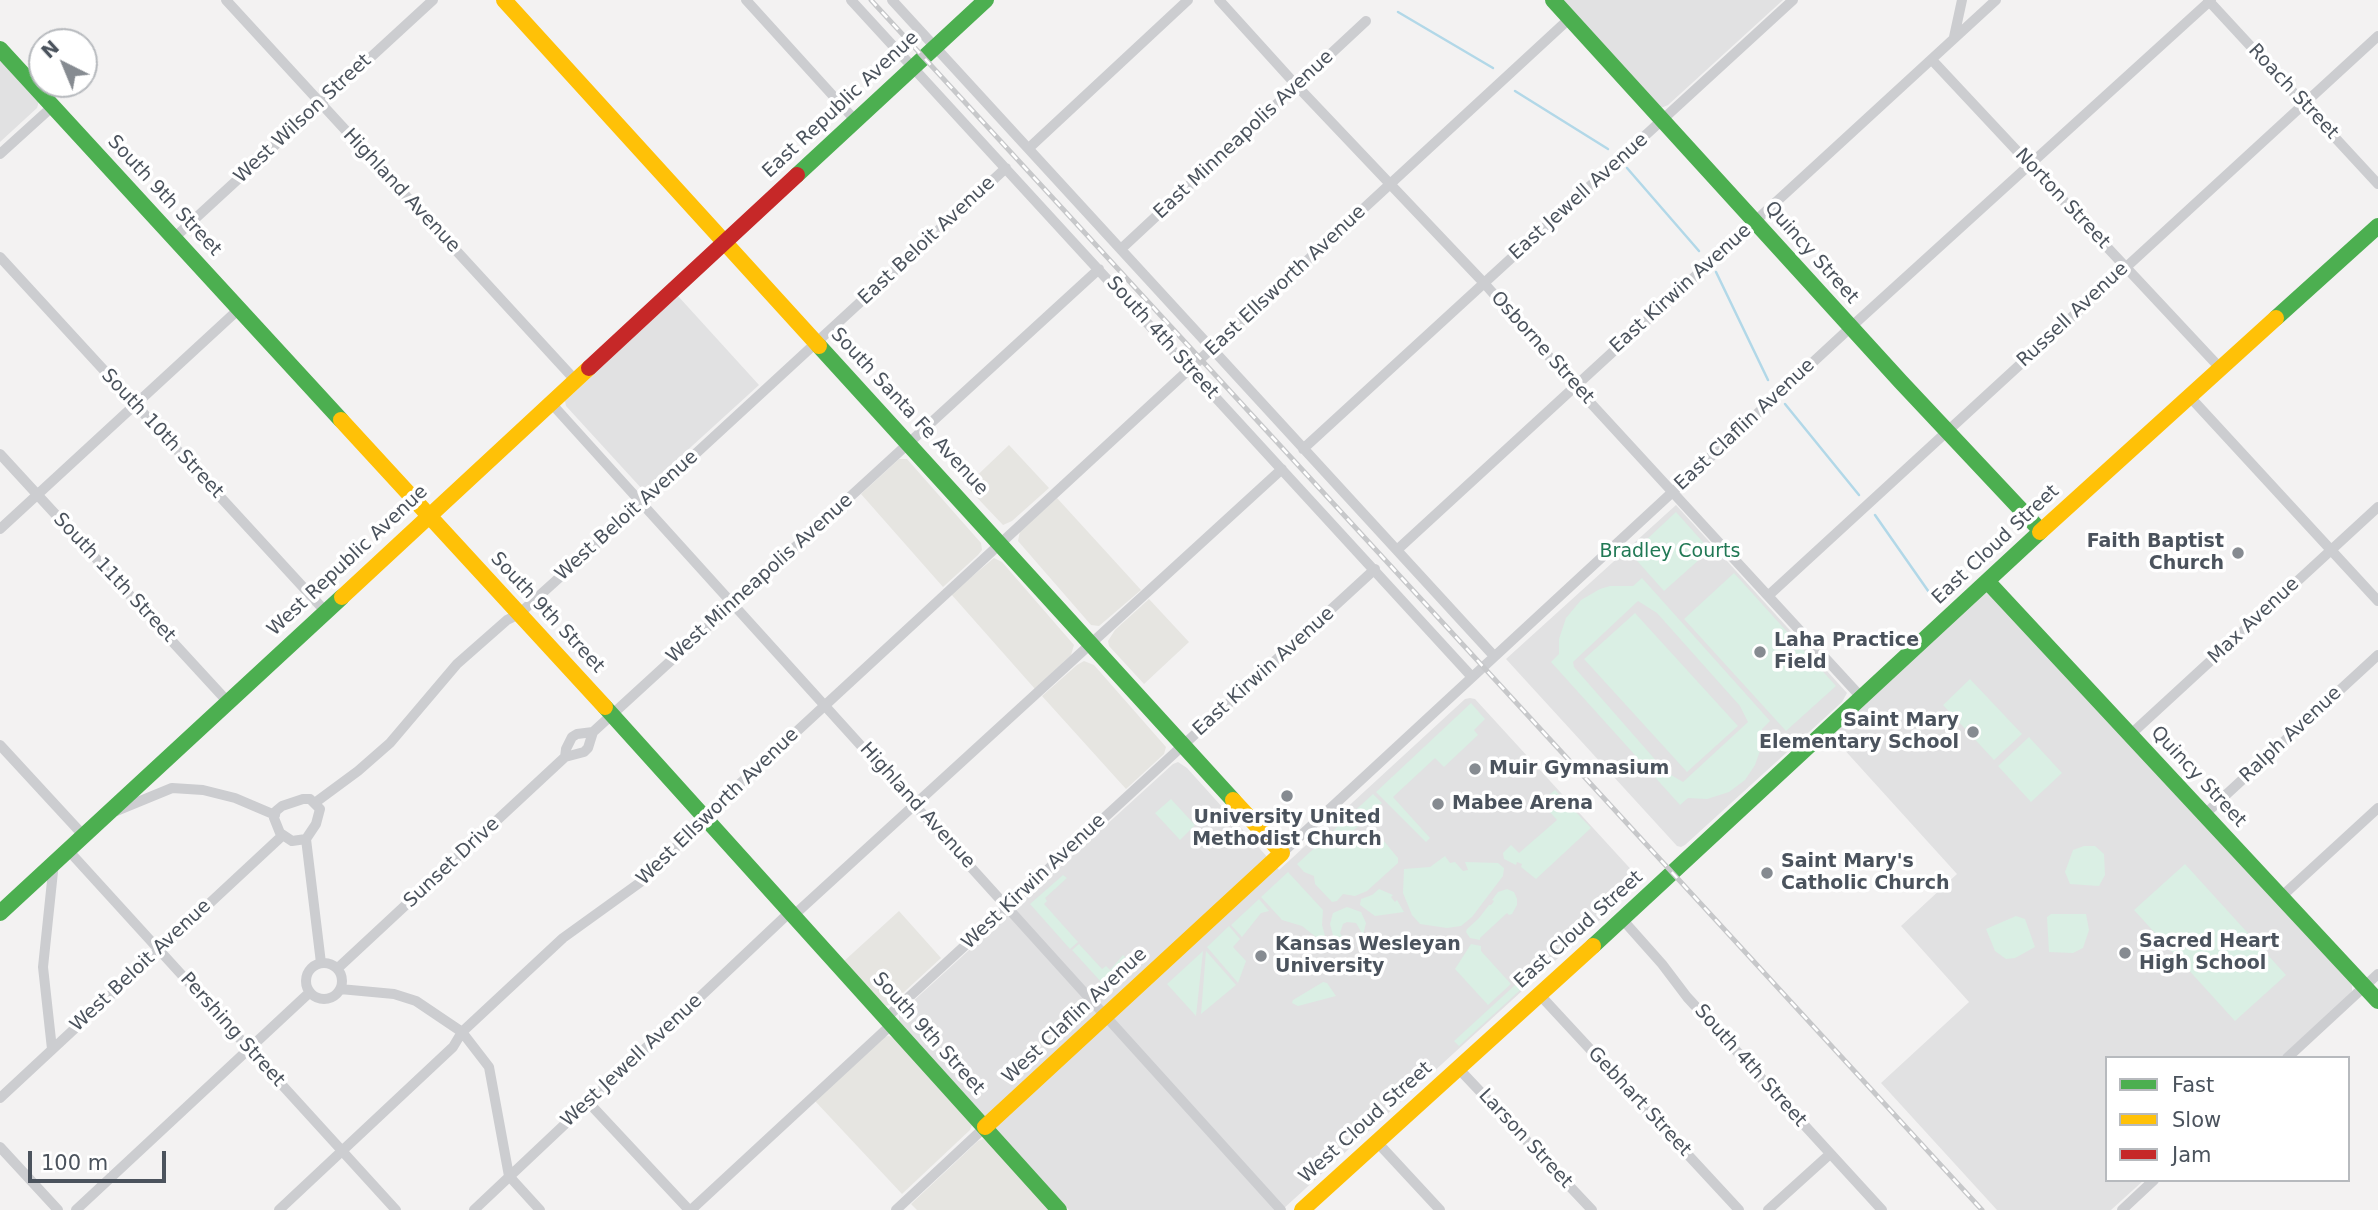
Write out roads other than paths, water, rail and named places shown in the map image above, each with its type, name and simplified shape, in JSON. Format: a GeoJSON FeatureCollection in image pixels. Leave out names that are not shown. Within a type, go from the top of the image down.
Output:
{"type":"FeatureCollection","features":[{"type":"Feature","properties":{"kind":"main road","name":"South Santa Fe Avenue"},"geometry":{"type":"LineString","coordinates":[[503,0],[1282,853]]}},
{"type":"Feature","properties":{"kind":"main road","name":"East Republic Avenue"},"geometry":{"type":"LineString","coordinates":[[726,243],[728,238],[986,0]]}},
{"type":"Feature","properties":{"kind":"main road","name":"Quincy Street"},"geometry":{"type":"LineString","coordinates":[[1553,0],[1754,222],[2041,531]]}},
{"type":"Feature","properties":{"kind":"main road","name":"South 9th Street"},"geometry":{"type":"LineString","coordinates":[[0,49],[612,714],[1059,1210]]}},
{"type":"Feature","properties":{"kind":"main road","name":"East Cloud Street"},"geometry":{"type":"LineString","coordinates":[[1458,1068],[2041,531],[2378,226]]}},
{"type":"Feature","properties":{"kind":"main road","name":"West Republic Avenue"},"geometry":{"type":"LineString","coordinates":[[0,913],[428,515],[726,243]]}},
{"type":"Feature","properties":{"kind":"main road","name":"Quincy Street"},"geometry":{"type":"LineString","coordinates":[[1987,581],[2378,1001]]}},
{"type":"Feature","properties":{"kind":"main road","name":"West Claflin Avenue"},"geometry":{"type":"LineString","coordinates":[[985,1127],[1282,853]]}},
{"type":"Feature","properties":{"kind":"main road","name":"West Cloud Street"},"geometry":{"type":"LineString","coordinates":[[1302,1210],[1458,1068]]}},
{"type":"Feature","properties":{"kind":"street","name":"Highland Avenue"},"geometry":{"type":"LineString","coordinates":[[226,0],[576,381]]}},
{"type":"Feature","properties":{"kind":"street","name":"West Wilson Street"},"geometry":{"type":"LineString","coordinates":[[174,238],[433,0]]}},
{"type":"Feature","properties":{"kind":"street"},"geometry":{"type":"LineString","coordinates":[[746,0],[855,120]]}},
{"type":"Feature","properties":{"kind":"street","name":"South 4th Street"},"geometry":{"type":"LineString","coordinates":[[851,0],[1472,677]]}},
{"type":"Feature","properties":{"kind":"street","name":"South 4th Street"},"geometry":{"type":"LineString","coordinates":[[892,0],[1494,656]]}},
{"type":"Feature","properties":{"kind":"street"},"geometry":{"type":"LineString","coordinates":[[1028,148],[1188,0]]}},
{"type":"Feature","properties":{"kind":"street","name":"Osborne Street"},"geometry":{"type":"LineString","coordinates":[[1219,0],[1297,86],[1392,183],[1861,697]]}},
{"type":"Feature","properties":{"kind":"street","name":"East Jewell Avenue"},"geometry":{"type":"LineString","coordinates":[[1303,449],[1793,0]]}},
{"type":"Feature","properties":{"kind":"street"},"geometry":{"type":"LineString","coordinates":[[1954,37],[1962,0]]}},
{"type":"Feature","properties":{"kind":"street","name":"East Kirwin Avenue"},"geometry":{"type":"LineString","coordinates":[[1397,550],[1996,0]]}},
{"type":"Feature","properties":{"kind":"street","name":"Roach Street"},"geometry":{"type":"LineString","coordinates":[[2209,1],[2378,184]]}},
{"type":"Feature","properties":{"kind":"street","name":"East Claflin Avenue"},"geometry":{"type":"LineString","coordinates":[[1282,853],[1672,491],[2209,1]]}},
{"type":"Feature","properties":{"kind":"street","name":"East Ellsworth Avenue"},"geometry":{"type":"LineString","coordinates":[[1002,544],[1569,19]]}},
{"type":"Feature","properties":{"kind":"street","name":"East Minneapolis Avenue"},"geometry":{"type":"LineString","coordinates":[[1121,249],[1366,21]]}},
{"type":"Feature","properties":{"kind":"street","name":"Russell Avenue"},"geometry":{"type":"LineString","coordinates":[[1769,595],[2378,36]]}},
{"type":"Feature","properties":{"kind":"street","name":"Norton Street"},"geometry":{"type":"LineString","coordinates":[[1932,60],[2221,369]]}},
{"type":"Feature","properties":{"kind":"street"},"geometry":{"type":"LineString","coordinates":[[0,154],[52,106]]}},
{"type":"Feature","properties":{"kind":"street","name":"East Beloit Avenue"},"geometry":{"type":"LineString","coordinates":[[817,343],[1006,168]]}},
{"type":"Feature","properties":{"kind":"street","name":"South 10th Street"},"geometry":{"type":"LineString","coordinates":[[0,257],[325,611]]}},
{"type":"Feature","properties":{"kind":"street"},"geometry":{"type":"LineString","coordinates":[[909,442],[1100,269]]}},
{"type":"Feature","properties":{"kind":"street"},"geometry":{"type":"LineString","coordinates":[[0,528],[239,309]]}},
{"type":"Feature","properties":{"kind":"street","name":"West Beloit Avenue"},"geometry":{"type":"LineString","coordinates":[[316,802],[390,743],[457,664],[507,620],[519,614],[817,343]]}},
{"type":"Feature","properties":{"kind":"street"},"geometry":{"type":"LineString","coordinates":[[2190,397],[2378,601]]}},
{"type":"Feature","properties":{"kind":"street","name":"Highland Avenue"},"geometry":{"type":"LineString","coordinates":[[551,403],[1282,1210]]}},
{"type":"Feature","properties":{"kind":"street","name":"West Minneapolis Avenue"},"geometry":{"type":"LineString","coordinates":[[612,714],[909,442]]}},
{"type":"Feature","properties":{"kind":"street","name":"South 11th Street"},"geometry":{"type":"LineString","coordinates":[[0,454],[227,701]]}},
{"type":"Feature","properties":{"kind":"street"},"geometry":{"type":"LineString","coordinates":[[1092,644],[1282,469]]}},
{"type":"Feature","properties":{"kind":"street","name":"Max Avenue"},"geometry":{"type":"LineString","coordinates":[[2130,735],[2378,507]]}},
{"type":"Feature","properties":{"kind":"street","name":"West Ellsworth Avenue"},"geometry":{"type":"LineString","coordinates":[[279,1210],[453,1047],[462,1032],[563,938],[649,876],[705,816],[1002,544]]}},
{"type":"Feature","properties":{"kind":"street","name":"East Kirwin Avenue"},"geometry":{"type":"LineString","coordinates":[[1183,745],[1375,569]]}},
{"type":"Feature","properties":{"kind":"street","name":"West Jewell Avenue"},"geometry":{"type":"LineString","coordinates":[[474,1210],[792,914],[1092,644]]}},
{"type":"Feature","properties":{"kind":"street","name":"Ralph Avenue"},"geometry":{"type":"LineString","coordinates":[[2204,815],[2378,655]]}},
{"type":"Feature","properties":{"kind":"street","name":"Sunset Drive"},"geometry":{"type":"LineString","coordinates":[[565,757],[584,752],[593,732],[612,714]]}},
{"type":"Feature","properties":{"kind":"street","name":"Sunset Drive"},"geometry":{"type":"LineString","coordinates":[[338,968],[565,757],[572,737],[577,733],[593,732]]}},
{"type":"Feature","properties":{"kind":"street"},"geometry":{"type":"LineString","coordinates":[[0,745],[83,835]]}},
{"type":"Feature","properties":{"kind":"street","name":"West Kirwin Avenue"},"geometry":{"type":"LineString","coordinates":[[690,1210],[1008,906],[1183,745]]}},
{"type":"Feature","properties":{"kind":"street"},"geometry":{"type":"LineString","coordinates":[[154,769],[158,781],[172,788],[235,798],[275,815]]}},
{"type":"Feature","properties":{"kind":"street"},"geometry":{"type":"LineString","coordinates":[[105,815],[172,788]]}},
{"type":"Feature","properties":{"kind":"street"},"geometry":{"type":"LineString","coordinates":[[306,839],[292,841],[283,835],[274,818],[282,806],[310,799],[316,802],[320,809],[316,824],[306,839],[321,963]]}},
{"type":"Feature","properties":{"kind":"street"},"geometry":{"type":"LineString","coordinates":[[2281,897],[2378,807]]}},
{"type":"Feature","properties":{"kind":"street","name":"West Beloit Avenue"},"geometry":{"type":"LineString","coordinates":[[0,1098],[283,835]]}},
{"type":"Feature","properties":{"kind":"street","name":"Pershing Street"},"geometry":{"type":"LineString","coordinates":[[68,850],[396,1210]]}},
{"type":"Feature","properties":{"kind":"street"},"geometry":{"type":"LineString","coordinates":[[52,1049],[43,967],[54,862]]}},
{"type":"Feature","properties":{"kind":"street","name":"South 4th Street"},"geometry":{"type":"LineString","coordinates":[[1622,919],[1687,997],[1882,1210]]}},
{"type":"Feature","properties":{"kind":"street"},"geometry":{"type":"LineString","coordinates":[[328,963],[338,968],[343,979],[337,994],[320,999],[309,993],[306,987],[309,975],[316,965],[328,963]]}},
{"type":"Feature","properties":{"kind":"street"},"geometry":{"type":"LineString","coordinates":[[2289,1056],[2378,974]]}},
{"type":"Feature","properties":{"kind":"street"},"geometry":{"type":"LineString","coordinates":[[340,989],[394,994],[416,1001],[462,1032],[489,1067],[509,1176],[540,1210]]}},
{"type":"Feature","properties":{"kind":"street"},"geometry":{"type":"LineString","coordinates":[[76,1210],[309,993]]}},
{"type":"Feature","properties":{"kind":"street","name":"Gebhart Street"},"geometry":{"type":"LineString","coordinates":[[1539,994],[1739,1210]]}},
{"type":"Feature","properties":{"kind":"street","name":"Larson Street"},"geometry":{"type":"LineString","coordinates":[[1458,1068],[1592,1210]]}},
{"type":"Feature","properties":{"kind":"street"},"geometry":{"type":"LineString","coordinates":[[589,1103],[690,1210]]}},
{"type":"Feature","properties":{"kind":"street","name":"West Claflin Avenue"},"geometry":{"type":"LineString","coordinates":[[896,1210],[985,1127]]}},
{"type":"Feature","properties":{"kind":"street"},"geometry":{"type":"LineString","coordinates":[[1377,1142],[1440,1210]]}},
{"type":"Feature","properties":{"kind":"street"},"geometry":{"type":"LineString","coordinates":[[0,1147],[58,1210]]}},
{"type":"Feature","properties":{"kind":"street"},"geometry":{"type":"LineString","coordinates":[[1768,1210],[1830,1154]]}},
{"type":"Feature","properties":{"kind":"street"},"geometry":{"type":"LineString","coordinates":[[2122,1210],[2152,1182]]}},
{"type":"Feature","properties":{"kind":"waterway"},"geometry":{"type":"LineString","coordinates":[[1398,12],[1493,68]]}},
{"type":"Feature","properties":{"kind":"waterway"},"geometry":{"type":"LineString","coordinates":[[1515,91],[1608,149]]}},
{"type":"Feature","properties":{"kind":"waterway"},"geometry":{"type":"LineString","coordinates":[[1627,168],[1699,251]]}},
{"type":"Feature","properties":{"kind":"waterway"},"geometry":{"type":"LineString","coordinates":[[1716,272],[1768,380]]}},
{"type":"Feature","properties":{"kind":"waterway"},"geometry":{"type":"LineString","coordinates":[[1785,404],[1859,495]]}},
{"type":"Feature","properties":{"kind":"waterway"},"geometry":{"type":"LineString","coordinates":[[1875,515],[1931,595]]}},
{"type":"Feature","properties":{"kind":"railway"},"geometry":{"type":"LineString","coordinates":[[871,0],[1982,1210]]}},
{"type":"Feature","properties":{"kind":"place","name":"Faith Baptist Church"},"geometry":{"type":"Point","coordinates":[2238,553]}},
{"type":"Feature","properties":{"kind":"place","name":"Laha Practice Field"},"geometry":{"type":"Point","coordinates":[1760,652]}},
{"type":"Feature","properties":{"kind":"place","name":"Saint Mary Elementary School"},"geometry":{"type":"Point","coordinates":[1973,732]}},
{"type":"Feature","properties":{"kind":"place","name":"Muir Gymnasium"},"geometry":{"type":"Point","coordinates":[1475,769]}},
{"type":"Feature","properties":{"kind":"place","name":"University United Methodist Church"},"geometry":{"type":"Point","coordinates":[1287,796]}},
{"type":"Feature","properties":{"kind":"place","name":"Mabee Arena"},"geometry":{"type":"Point","coordinates":[1438,804]}},
{"type":"Feature","properties":{"kind":"place","name":"Saint Mary's Catholic Church"},"geometry":{"type":"Point","coordinates":[1767,873]}},
{"type":"Feature","properties":{"kind":"place","name":"Sacred Heart High School"},"geometry":{"type":"Point","coordinates":[2125,953]}},
{"type":"Feature","properties":{"kind":"place","name":"Kansas Wesleyan University"},"geometry":{"type":"Point","coordinates":[1261,956]}},
{"type":"Feature","properties":{"kind":"park label","name":"Bradley Courts"},"geometry":{"type":"Point","coordinates":[1670,552]}}]}
